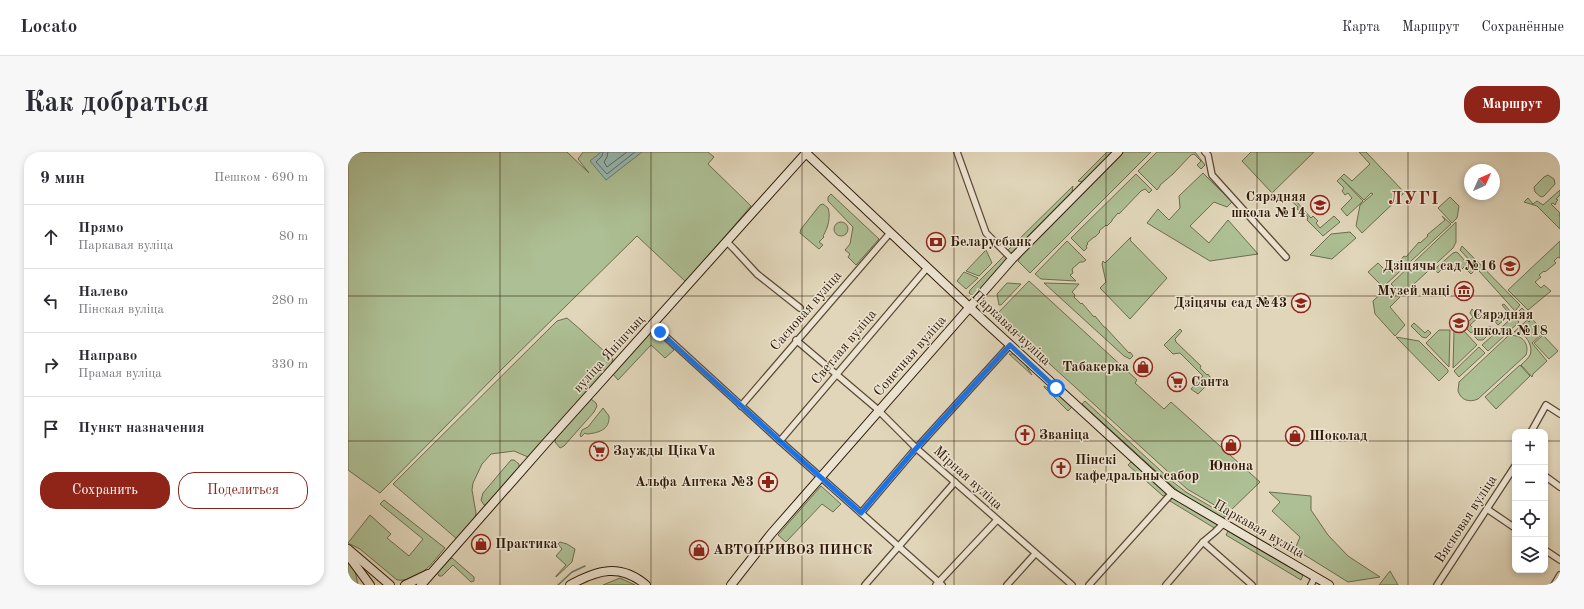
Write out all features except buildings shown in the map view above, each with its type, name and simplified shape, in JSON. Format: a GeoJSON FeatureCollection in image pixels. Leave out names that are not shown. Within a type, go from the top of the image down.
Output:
{"type":"FeatureCollection","features":[{"type":"Feature","properties":{"kind":"street"},"geometry":{"type":"LineString","coordinates":[[957,152],[986,233],[1012,260]]}},
{"type":"Feature","properties":{"kind":"street","name":"Сонечная вуліца"},"geometry":{"type":"LineString","coordinates":[[731,585],[768,537],[1012,260],[1118,152]]}},
{"type":"Feature","properties":{"kind":"street"},"geometry":{"type":"LineString","coordinates":[[1205,152],[1208,155],[1212,175],[1286,257]]}},
{"type":"Feature","properties":{"kind":"street","name":"Паркавая вуліца"},"geometry":{"type":"LineString","coordinates":[[806,153],[970,308],[1172,493],[1329,585]]}},
{"type":"Feature","properties":{"kind":"street","name":"вуліца Янішчыц"},"geometry":{"type":"LineString","coordinates":[[421,585],[806,153]]}},
{"type":"Feature","properties":{"kind":"street","name":"Сасновая вуліца"},"geometry":{"type":"LineString","coordinates":[[741,406],[796,340],[890,233]]}},
{"type":"Feature","properties":{"kind":"street"},"geometry":{"type":"LineString","coordinates":[[727,242],[757,274],[800,308]]}},
{"type":"Feature","properties":{"kind":"street","name":"Светлая вуліца"},"geometry":{"type":"LineString","coordinates":[[780,441],[928,268]]}},
{"type":"Feature","properties":{"kind":"street"},"geometry":{"type":"LineString","coordinates":[[653,325],[939,584],[997,520]]}},
{"type":"Feature","properties":{"kind":"street","name":"Мірная вуліца"},"geometry":{"type":"LineString","coordinates":[[796,340],[878,411],[916,448],[1035,554],[1072,585]]}},
{"type":"Feature","properties":{"kind":"street"},"geometry":{"type":"LineString","coordinates":[[861,513],[916,448],[1010,345]]}},
{"type":"Feature","properties":{"kind":"street"},"geometry":{"type":"LineString","coordinates":[[1533,429],[1546,405],[1560,414]]}},
{"type":"Feature","properties":{"kind":"street","name":"Вясновая вуліца"},"geometry":{"type":"LineString","coordinates":[[1438,585],[1512,471]]}},
{"type":"Feature","properties":{"kind":"street"},"geometry":{"type":"LineString","coordinates":[[1548,478],[1560,487]]}},
{"type":"Feature","properties":{"kind":"street"},"geometry":{"type":"LineString","coordinates":[[865,585],[955,482]]}},
{"type":"Feature","properties":{"kind":"street"},"geometry":{"type":"LineString","coordinates":[[1088,585],[1172,493]]}},
{"type":"Feature","properties":{"kind":"street"},"geometry":{"type":"LineString","coordinates":[[1487,509],[1512,526]]}},
{"type":"Feature","properties":{"kind":"street"},"geometry":{"type":"LineString","coordinates":[[1166,585],[1203,542],[1223,524]]}},
{"type":"Feature","properties":{"kind":"street"},"geometry":{"type":"LineString","coordinates":[[1203,542],[1252,585]]}},
{"type":"Feature","properties":{"kind":"street"},"geometry":{"type":"LineString","coordinates":[[348,549],[390,585]]}},
{"type":"Feature","properties":{"kind":"street"},"geometry":{"type":"LineString","coordinates":[[1548,552],[1560,560]]}},
{"type":"Feature","properties":{"kind":"street"},"geometry":{"type":"LineString","coordinates":[[1007,585],[1035,554]]}},
{"type":"Feature","properties":{"kind":"street"},"geometry":{"type":"LineString","coordinates":[[348,555],[370,585]]}},
{"type":"Feature","properties":{"kind":"street"},"geometry":{"type":"LineString","coordinates":[[570,585],[594,573],[611,571],[631,575],[646,585]]}},
{"type":"Feature","properties":{"kind":"street"},"geometry":{"type":"LineString","coordinates":[[406,585],[431,573]]}},
{"type":"Feature","properties":{"kind":"street"},"geometry":{"type":"LineString","coordinates":[[1554,585],[1560,575]]}},
{"type":"Feature","properties":{"kind":"street"},"geometry":{"type":"LineString","coordinates":[[1311,585],[1315,577]]}},
{"type":"Feature","properties":{"kind":"green space"},"geometry":{"type":"Polygon","coordinates":[[[348,152],[567,152],[589,173],[578,159],[583,152],[708,152],[714,157],[708,164],[751,206],[686,282],[637,236],[500,371],[380,493],[348,470],[348,152]]]}},
{"type":"Feature","properties":{"kind":"green space"},"geometry":{"type":"Polygon","coordinates":[[[1107,152],[1112,152],[1083,182],[1078,181],[1107,152]]]}},
{"type":"Feature","properties":{"kind":"green space"},"geometry":{"type":"Polygon","coordinates":[[[1124,152],[1151,152],[1030,273],[1018,261],[1021,256],[1062,212],[1124,152]]]}},
{"type":"Feature","properties":{"kind":"green space"},"geometry":{"type":"Polygon","coordinates":[[[1157,152],[1195,152],[1205,165],[1201,169],[1197,165],[1201,161],[1194,154],[1191,155],[1160,185],[1157,190],[1138,171],[1157,152]]]}},
{"type":"Feature","properties":{"kind":"green space"},"geometry":{"type":"Polygon","coordinates":[[[1251,152],[1314,152],[1272,193],[1242,161],[1251,152]]]}},
{"type":"Feature","properties":{"kind":"green space"},"geometry":{"type":"Polygon","coordinates":[[[1359,152],[1366,152],[1403,191],[1403,194],[1362,233],[1356,226],[1360,205],[1373,194],[1371,193],[1364,200],[1341,178],[1363,201],[1347,216],[1341,209],[1352,198],[1348,193],[1345,195],[1342,191],[1344,188],[1337,181],[1344,174],[1352,181],[1370,164],[1359,152]]]}},
{"type":"Feature","properties":{"kind":"green space"},"geometry":{"type":"Polygon","coordinates":[[[1203,173],[1232,202],[1227,207],[1214,202],[1190,226],[1209,243],[1228,220],[1258,254],[1210,261],[1147,223],[1158,209],[1169,220],[1180,208],[1179,196],[1203,173]]]}},
{"type":"Feature","properties":{"kind":"green space"},"geometry":{"type":"Polygon","coordinates":[[[1136,174],[1152,190],[1149,193],[1145,189],[1141,191],[1107,226],[1106,225],[1087,243],[1087,248],[1084,251],[1071,238],[1136,174]]]}},
{"type":"Feature","properties":{"kind":"green space"},"geometry":{"type":"Polygon","coordinates":[[[1548,175],[1554,179],[1555,184],[1544,196],[1541,197],[1535,192],[1534,187],[1548,175]]]}},
{"type":"Feature","properties":{"kind":"green space"},"geometry":{"type":"Polygon","coordinates":[[[1073,186],[1072,192],[1014,252],[1009,254],[1006,252],[1073,186]]]}},
{"type":"Feature","properties":{"kind":"green space"},"geometry":{"type":"Polygon","coordinates":[[[1560,190],[1560,195],[1556,199],[1558,200],[1555,205],[1553,203],[1551,204],[1560,213],[1560,229],[1537,206],[1524,202],[1528,198],[1533,204],[1537,201],[1543,205],[1560,190]]]}},
{"type":"Feature","properties":{"kind":"green space"},"geometry":{"type":"Polygon","coordinates":[[[1289,193],[1311,218],[1313,216],[1318,221],[1316,223],[1320,228],[1334,216],[1340,222],[1323,236],[1307,220],[1308,217],[1297,209],[1298,207],[1286,196],[1289,193]]]}},
{"type":"Feature","properties":{"kind":"green space"},"geometry":{"type":"Polygon","coordinates":[[[831,194],[879,239],[856,265],[848,257],[850,254],[845,250],[850,244],[853,227],[828,201],[828,197],[831,194]]]}},
{"type":"Feature","properties":{"kind":"green space"},"geometry":{"type":"Polygon","coordinates":[[[1450,197],[1459,206],[1457,218],[1452,223],[1438,208],[1450,197]]]}},
{"type":"Feature","properties":{"kind":"green space"},"geometry":{"type":"Polygon","coordinates":[[[823,204],[828,208],[829,219],[828,226],[823,236],[824,237],[819,242],[823,245],[819,249],[800,233],[801,229],[820,205],[823,204]]]}},
{"type":"Feature","properties":{"kind":"green space"},"geometry":{"type":"Polygon","coordinates":[[[1442,216],[1451,224],[1383,287],[1368,272],[1378,263],[1384,269],[1386,267],[1389,272],[1404,256],[1406,257],[1419,242],[1420,243],[1445,220],[1442,216]]]}},
{"type":"Feature","properties":{"kind":"green space"},"geometry":{"type":"Polygon","coordinates":[[[838,222],[844,222],[848,226],[848,232],[844,236],[838,236],[834,232],[834,226],[838,222]]]}},
{"type":"Feature","properties":{"kind":"green space"},"geometry":{"type":"Polygon","coordinates":[[[1456,222],[1456,242],[1453,248],[1402,295],[1391,284],[1456,222]]]}},
{"type":"Feature","properties":{"kind":"green space"},"geometry":{"type":"Polygon","coordinates":[[[1350,232],[1356,238],[1332,259],[1310,255],[1331,234],[1350,232]]]}},
{"type":"Feature","properties":{"kind":"green space"},"geometry":{"type":"Polygon","coordinates":[[[1131,237],[1130,240],[1167,278],[1130,319],[1100,288],[1106,282],[1102,264],[1103,261],[1105,263],[1131,237]]]}},
{"type":"Feature","properties":{"kind":"green space"},"geometry":{"type":"Polygon","coordinates":[[[1067,241],[1086,260],[1080,262],[1072,269],[1073,273],[1070,275],[1076,281],[1041,279],[1035,274],[1067,241]]]}},
{"type":"Feature","properties":{"kind":"green space"},"geometry":{"type":"Polygon","coordinates":[[[1560,241],[1560,258],[1558,257],[1554,261],[1556,263],[1539,275],[1541,277],[1535,282],[1541,288],[1544,285],[1551,291],[1528,310],[1508,290],[1560,241]]]}},
{"type":"Feature","properties":{"kind":"green space"},"geometry":{"type":"Polygon","coordinates":[[[1462,246],[1520,305],[1515,311],[1460,250],[1462,246]]]}},
{"type":"Feature","properties":{"kind":"green space"},"geometry":{"type":"Polygon","coordinates":[[[986,250],[992,263],[979,276],[966,271],[986,250]]]}},
{"type":"Feature","properties":{"kind":"green space"},"geometry":{"type":"Polygon","coordinates":[[[1456,252],[1474,271],[1471,274],[1464,267],[1460,271],[1455,266],[1449,271],[1445,266],[1438,273],[1436,271],[1437,267],[1456,252]]]}},
{"type":"Feature","properties":{"kind":"green space"},"geometry":{"type":"Polygon","coordinates":[[[1005,255],[1007,261],[975,297],[969,293],[970,290],[1005,255]]]}},
{"type":"Feature","properties":{"kind":"green space"},"geometry":{"type":"Polygon","coordinates":[[[964,272],[978,278],[966,289],[957,281],[964,272]]]}},
{"type":"Feature","properties":{"kind":"green space"},"geometry":{"type":"Polygon","coordinates":[[[1029,281],[1137,380],[1135,383],[1164,409],[1171,402],[1260,482],[1228,513],[1187,489],[996,315],[1029,281]]]}},
{"type":"Feature","properties":{"kind":"green space"},"geometry":{"type":"Polygon","coordinates":[[[1007,283],[1021,284],[1001,305],[999,305],[997,294],[1007,283]]]}},
{"type":"Feature","properties":{"kind":"green space"},"geometry":{"type":"Polygon","coordinates":[[[1044,283],[1079,284],[1072,292],[1075,295],[1074,297],[1081,304],[1082,303],[1094,317],[1095,316],[1133,356],[1130,359],[1124,356],[1044,283]]]}},
{"type":"Feature","properties":{"kind":"green space"},"geometry":{"type":"Polygon","coordinates":[[[1389,286],[1400,297],[1390,307],[1405,325],[1395,336],[1375,314],[1373,301],[1389,286]]]}},
{"type":"Feature","properties":{"kind":"green space"},"geometry":{"type":"Polygon","coordinates":[[[1504,304],[1511,314],[1498,325],[1492,318],[1493,317],[1497,321],[1507,311],[1502,305],[1504,304]]]}},
{"type":"Feature","properties":{"kind":"green space"},"geometry":{"type":"Polygon","coordinates":[[[1522,308],[1544,332],[1532,343],[1547,361],[1533,374],[1532,377],[1521,365],[1530,355],[1531,347],[1525,336],[1518,332],[1514,332],[1527,320],[1529,322],[1530,321],[1526,316],[1521,320],[1516,314],[1522,308]]]}},
{"type":"Feature","properties":{"kind":"green space"},"geometry":{"type":"Polygon","coordinates":[[[1472,309],[1478,315],[1480,313],[1482,314],[1470,325],[1475,330],[1471,333],[1467,329],[1467,323],[1473,317],[1470,313],[1472,309]]]}},
{"type":"Feature","properties":{"kind":"green space"},"geometry":{"type":"Polygon","coordinates":[[[1514,316],[1519,322],[1488,351],[1482,345],[1514,316]]]}},
{"type":"Feature","properties":{"kind":"green space"},"geometry":{"type":"Polygon","coordinates":[[[567,318],[613,358],[611,367],[528,457],[514,451],[491,454],[482,464],[473,483],[472,490],[476,513],[475,518],[457,539],[393,484],[557,321],[567,318]]]}},
{"type":"Feature","properties":{"kind":"green space"},"geometry":{"type":"Polygon","coordinates":[[[1414,323],[1425,333],[1428,330],[1431,333],[1426,338],[1422,337],[1411,326],[1414,323]]]}},
{"type":"Feature","properties":{"kind":"green space"},"geometry":{"type":"Polygon","coordinates":[[[1490,326],[1493,330],[1483,340],[1478,340],[1473,335],[1476,332],[1480,335],[1490,326]]]}},
{"type":"Feature","properties":{"kind":"green space"},"geometry":{"type":"Polygon","coordinates":[[[1180,329],[1182,331],[1175,339],[1176,342],[1201,366],[1200,368],[1207,375],[1208,374],[1212,380],[1198,394],[1191,389],[1203,376],[1180,353],[1173,354],[1164,345],[1180,329]]]}},
{"type":"Feature","properties":{"kind":"green space"},"geometry":{"type":"Polygon","coordinates":[[[1439,330],[1450,330],[1449,367],[1426,343],[1439,330]]]}},
{"type":"Feature","properties":{"kind":"green space"},"geometry":{"type":"Polygon","coordinates":[[[1454,331],[1464,331],[1477,345],[1453,368],[1454,331]]]}},
{"type":"Feature","properties":{"kind":"green space"},"geometry":{"type":"Polygon","coordinates":[[[648,333],[656,333],[674,350],[665,358],[651,345],[618,380],[613,374],[648,333]]]}},
{"type":"Feature","properties":{"kind":"green space"},"geometry":{"type":"Polygon","coordinates":[[[1543,335],[1558,351],[1549,359],[1534,343],[1543,335]]]}},
{"type":"Feature","properties":{"kind":"green space"},"geometry":{"type":"Polygon","coordinates":[[[1508,336],[1517,336],[1523,340],[1527,347],[1526,355],[1478,399],[1469,401],[1463,399],[1458,391],[1459,382],[1508,336]]]}},
{"type":"Feature","properties":{"kind":"green space"},"geometry":{"type":"Polygon","coordinates":[[[1396,337],[1419,341],[1448,370],[1448,372],[1439,381],[1396,337]]]}},
{"type":"Feature","properties":{"kind":"green space"},"geometry":{"type":"Polygon","coordinates":[[[1479,347],[1485,353],[1459,377],[1454,371],[1479,347]]]}},
{"type":"Feature","properties":{"kind":"green space"},"geometry":{"type":"Polygon","coordinates":[[[1009,354],[1015,354],[1025,364],[1032,375],[1009,354]]]}},
{"type":"Feature","properties":{"kind":"green space"},"geometry":{"type":"Polygon","coordinates":[[[1520,365],[1530,376],[1496,409],[1485,397],[1520,365]]]}},
{"type":"Feature","properties":{"kind":"green space"},"geometry":{"type":"Polygon","coordinates":[[[1044,386],[1057,394],[1072,407],[1068,411],[1044,386]]]}},
{"type":"Feature","properties":{"kind":"green space"},"geometry":{"type":"Polygon","coordinates":[[[591,399],[597,406],[594,412],[564,446],[560,448],[555,442],[556,437],[591,399]]]}},
{"type":"Feature","properties":{"kind":"green space"},"geometry":{"type":"Polygon","coordinates":[[[1085,401],[1173,482],[1186,492],[1227,516],[1221,518],[1178,491],[1082,404],[1085,401]]]}},
{"type":"Feature","properties":{"kind":"green space"},"geometry":{"type":"Polygon","coordinates":[[[603,408],[609,416],[608,425],[599,432],[585,433],[581,437],[580,435],[582,430],[588,427],[603,408]]]}},
{"type":"Feature","properties":{"kind":"green space"},"geometry":{"type":"Polygon","coordinates":[[[511,460],[514,460],[519,464],[519,468],[486,505],[484,505],[481,500],[483,493],[511,460]]]}},
{"type":"Feature","properties":{"kind":"green space"},"geometry":{"type":"Polygon","coordinates":[[[1131,462],[1168,494],[1163,496],[1128,465],[1131,462]]]}},
{"type":"Feature","properties":{"kind":"green space"},"geometry":{"type":"Polygon","coordinates":[[[821,486],[841,504],[833,512],[822,504],[786,542],[778,535],[821,486]]]}},
{"type":"Feature","properties":{"kind":"green space"},"geometry":{"type":"Polygon","coordinates":[[[1269,492],[1311,496],[1311,510],[1328,535],[1348,556],[1380,577],[1348,582],[1295,549],[1300,537],[1272,511],[1280,502],[1269,492]]]}},
{"type":"Feature","properties":{"kind":"green space"},"geometry":{"type":"Polygon","coordinates":[[[1174,498],[1218,525],[1216,529],[1170,501],[1174,498]]]}},
{"type":"Feature","properties":{"kind":"green space"},"geometry":{"type":"Polygon","coordinates":[[[384,500],[445,548],[425,570],[412,578],[397,580],[360,549],[348,543],[370,515],[391,534],[387,538],[409,556],[423,539],[380,504],[384,500]]]}},
{"type":"Feature","properties":{"kind":"green space"},"geometry":{"type":"Polygon","coordinates":[[[1228,531],[1303,575],[1301,580],[1226,535],[1228,531]]]}},
{"type":"Feature","properties":{"kind":"green space"},"geometry":{"type":"Polygon","coordinates":[[[560,542],[575,549],[572,562],[556,577],[566,565],[556,556],[562,549],[558,544],[560,542]]]}},
{"type":"Feature","properties":{"kind":"green space"},"geometry":{"type":"Polygon","coordinates":[[[452,558],[474,577],[474,581],[471,582],[453,565],[442,576],[439,576],[437,572],[447,560],[452,558]]]}},
{"type":"Feature","properties":{"kind":"green space"},"geometry":{"type":"Polygon","coordinates":[[[348,559],[355,570],[358,585],[348,585],[348,559]]]}},
{"type":"Feature","properties":{"kind":"green space"},"geometry":{"type":"Polygon","coordinates":[[[1390,571],[1398,585],[1379,585],[1390,571]]]}},
{"type":"Feature","properties":{"kind":"green space"},"geometry":{"type":"Polygon","coordinates":[[[620,578],[635,585],[603,585],[620,578]]]}},
{"type":"Feature","properties":{"kind":"water"},"geometry":{"type":"Polygon","coordinates":[[[601,152],[642,152],[606,180],[590,161],[601,152]]]}},
{"type":"Feature","properties":{"kind":"waterway"},"geometry":{"type":"LineString","coordinates":[[558,585],[572,572],[585,566]]}},
{"type":"Feature","properties":{"kind":"place","name":"Сярэдняя школа №14"},"geometry":{"type":"Point","coordinates":[1320,205]}},
{"type":"Feature","properties":{"kind":"place","name":"Беларусбанк"},"geometry":{"type":"Point","coordinates":[936,242]}},
{"type":"Feature","properties":{"kind":"place","name":"Дзіцячы сад №16"},"geometry":{"type":"Point","coordinates":[1510,266]}},
{"type":"Feature","properties":{"kind":"place","name":"Музей маці"},"geometry":{"type":"Point","coordinates":[1464,291]}},
{"type":"Feature","properties":{"kind":"place","name":"Дзіцячы сад №43"},"geometry":{"type":"Point","coordinates":[1301,303]}},
{"type":"Feature","properties":{"kind":"place","name":"Сярэдняя школа №18"},"geometry":{"type":"Point","coordinates":[1459,323]}},
{"type":"Feature","properties":{"kind":"place","name":"Табакерка"},"geometry":{"type":"Point","coordinates":[1143,367]}},
{"type":"Feature","properties":{"kind":"place","name":"Санта"},"geometry":{"type":"Point","coordinates":[1177,382]}},
{"type":"Feature","properties":{"kind":"place","name":"Званіца"},"geometry":{"type":"Point","coordinates":[1025,435]}},
{"type":"Feature","properties":{"kind":"place","name":"Шоколад"},"geometry":{"type":"Point","coordinates":[1295,436]}},
{"type":"Feature","properties":{"kind":"place","name":"Юнона"},"geometry":{"type":"Point","coordinates":[1231,445]}},
{"type":"Feature","properties":{"kind":"place","name":"Заужды ЦікаVа"},"geometry":{"type":"Point","coordinates":[599,451]}},
{"type":"Feature","properties":{"kind":"place","name":"Пінскі кафедральны сабор"},"geometry":{"type":"Point","coordinates":[1061,468]}},
{"type":"Feature","properties":{"kind":"place","name":"Альфа Аптека №3"},"geometry":{"type":"Point","coordinates":[768,482]}},
{"type":"Feature","properties":{"kind":"place","name":"Практика"},"geometry":{"type":"Point","coordinates":[481,544]}},
{"type":"Feature","properties":{"kind":"place","name":"АВТОПРИВОЗ ПИНСК"},"geometry":{"type":"Point","coordinates":[699,550]}},
{"type":"Feature","properties":{"kind":"district","name":"ЛУГІ"},"geometry":{"type":"Point","coordinates":[1414,199]}},
{"type":"Feature","properties":{"kind":"route"},"geometry":{"type":"LineString","coordinates":[[660,332],[861,513],[912,453],[1010,345],[1056,388]]}}]}
